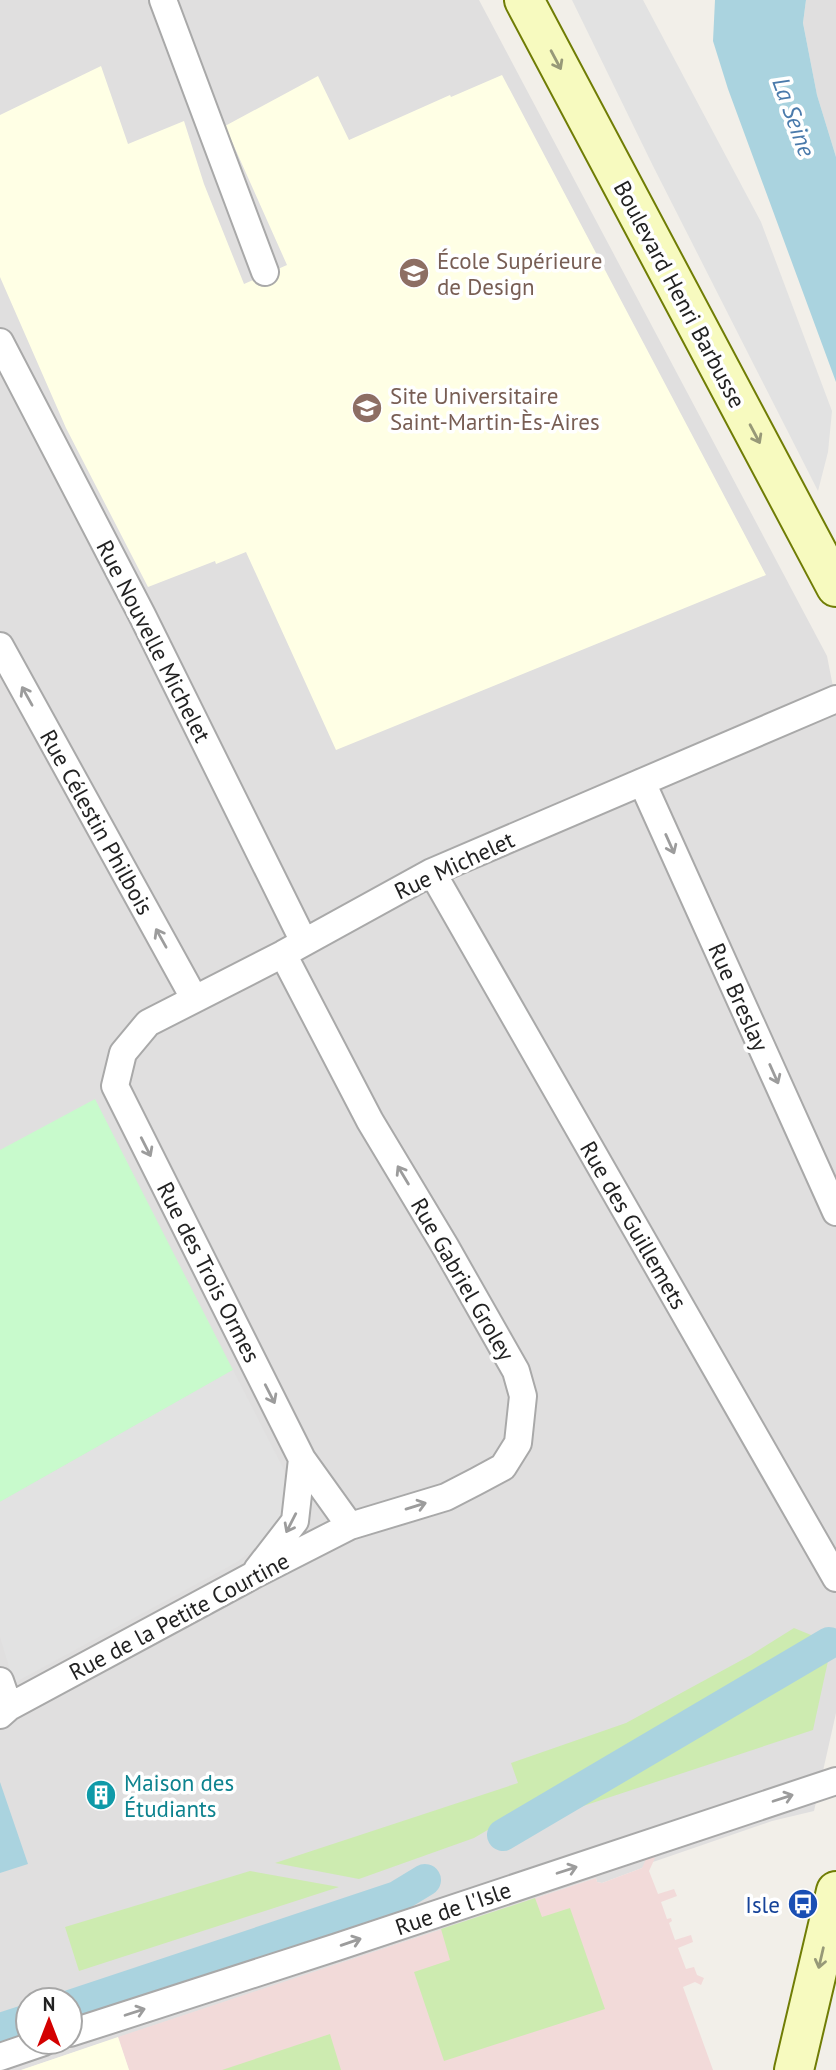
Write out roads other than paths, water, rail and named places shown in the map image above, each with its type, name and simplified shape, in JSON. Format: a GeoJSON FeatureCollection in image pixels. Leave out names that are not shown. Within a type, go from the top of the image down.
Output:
{"type":"FeatureCollection","features":[{"type":"Feature","properties":{"kind":"main road","name":"Boulevard Henri Barbusse"},"geometry":{"type":"LineString","coordinates":[[524,0],[836,587]]}},
{"type":"Feature","properties":{"kind":"main road"},"geometry":{"type":"LineString","coordinates":[[794,2070],[836,1891]]}},
{"type":"Feature","properties":{"kind":"street"},"geometry":{"type":"LineString","coordinates":[[163,0],[265,272]]}},
{"type":"Feature","properties":{"kind":"street","name":"Rue Nouvelle Michelet"},"geometry":{"type":"LineString","coordinates":[[0,342],[142,615],[293,948]]}},
{"type":"Feature","properties":{"kind":"street","name":"Rue Célestin Philbois"},"geometry":{"type":"LineString","coordinates":[[0,646],[194,998]]}},
{"type":"Feature","properties":{"kind":"street","name":"Rue Michelet"},"geometry":{"type":"LineString","coordinates":[[116,1086],[122,1053],[148,1023],[194,998],[293,948],[432,872],[836,699]]}},
{"type":"Feature","properties":{"kind":"street","name":"Rue Breslay"},"geometry":{"type":"LineString","coordinates":[[642,782],[836,1212]]}},
{"type":"Feature","properties":{"kind":"street","name":"Rue des Guillemets"},"geometry":{"type":"LineString","coordinates":[[432,872],[836,1578]]}},
{"type":"Feature","properties":{"kind":"street","name":"Rue Gabriel Groley"},"geometry":{"type":"LineString","coordinates":[[293,948],[370,1121],[446,1245],[516,1371],[523,1396],[518,1443],[503,1467],[446,1497],[350,1526]]}},
{"type":"Feature","properties":{"kind":"street","name":"Rue des Trois Ormes"},"geometry":{"type":"LineString","coordinates":[[116,1086],[302,1459],[350,1526]]}},
{"type":"Feature","properties":{"kind":"street"},"geometry":{"type":"LineString","coordinates":[[252,1576],[295,1521],[302,1459]]}},
{"type":"Feature","properties":{"kind":"street","name":"Rue de la Petite Courtine"},"geometry":{"type":"LineString","coordinates":[[4,1711],[252,1576],[350,1526]]}},
{"type":"Feature","properties":{"kind":"street"},"geometry":{"type":"LineString","coordinates":[[0,1681],[4,1711]]}},
{"type":"Feature","properties":{"kind":"street","name":"Rue de l'Isle"},"geometry":{"type":"LineString","coordinates":[[84,2028],[836,1781]]}},
{"type":"Feature","properties":{"kind":"water","name":"La Seine"},"geometry":{"type":"Polygon","coordinates":[[[715,0],[806,0],[803,23],[817,95],[836,157],[836,382],[728,89],[713,41],[715,0]]]}},
{"type":"Feature","properties":{"kind":"water"},"geometry":{"type":"Polygon","coordinates":[[[0,1782],[28,1864],[0,1873],[0,1782]]]}},
{"type":"Feature","properties":{"kind":"waterway"},"geometry":{"type":"LineString","coordinates":[[503,1835],[829,1643]]}},
{"type":"Feature","properties":{"kind":"waterway"},"geometry":{"type":"LineString","coordinates":[[84,2001],[397,1897],[425,1880]]}},
{"type":"Feature","properties":{"kind":"waterway"},"geometry":{"type":"LineString","coordinates":[[0,2029],[14,2024]]}},
{"type":"Feature","properties":{"kind":"place","name":"École Supérieure de Design"},"geometry":{"type":"Point","coordinates":[414,273]}},
{"type":"Feature","properties":{"kind":"place","name":"Site Universitaire Saint-Martin-Ès-Aires"},"geometry":{"type":"Point","coordinates":[367,408]}},
{"type":"Feature","properties":{"kind":"place","name":"Maison des Étudiants"},"geometry":{"type":"Point","coordinates":[101,1795]}},
{"type":"Feature","properties":{"kind":"place","name":"Isle"},"geometry":{"type":"Point","coordinates":[803,1904]}}]}
